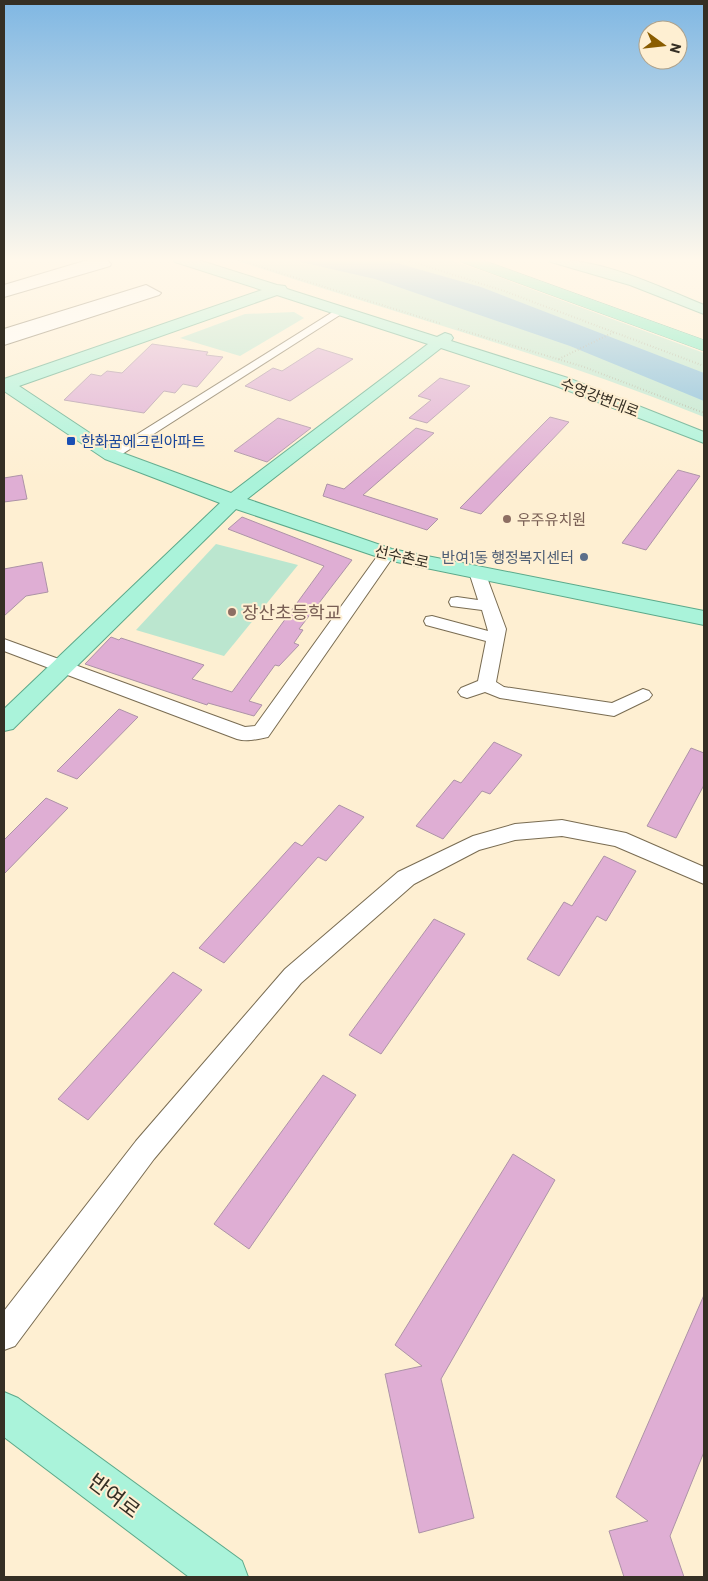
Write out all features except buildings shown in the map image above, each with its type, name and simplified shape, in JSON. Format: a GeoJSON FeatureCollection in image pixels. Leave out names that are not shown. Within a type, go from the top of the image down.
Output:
{"type":"FeatureCollection","features":[{"type":"Feature","properties":{"kind":"highway"},"geometry":{"type":"LineString","coordinates":[[668,333],[704,346]]}},
{"type":"Feature","properties":{"kind":"highway"},"geometry":{"type":"LineString","coordinates":[[687,333],[704,339]]}},
{"type":"Feature","properties":{"kind":"main road"},"geometry":{"type":"LineString","coordinates":[[4,384],[153,333]]}},
{"type":"Feature","properties":{"kind":"main road","name":"수영강변대로"},"geometry":{"type":"LineString","coordinates":[[444,333],[570,377],[704,429]]}},
{"type":"Feature","properties":{"kind":"main road","name":"수영강변대로"},"geometry":{"type":"LineString","coordinates":[[444,333],[704,438]]}},
{"type":"Feature","properties":{"kind":"main road"},"geometry":{"type":"LineString","coordinates":[[4,723],[233,501],[444,333]]}},
{"type":"Feature","properties":{"kind":"main road","name":"선수촌로"},"geometry":{"type":"LineString","coordinates":[[4,384],[111,455],[233,501],[387,554],[704,618]]}},
{"type":"Feature","properties":{"kind":"main road","name":"반여로"},"geometry":{"type":"LineString","coordinates":[[4,1412],[226,1577]]}},
{"type":"Feature","properties":{"kind":"street"},"geometry":{"type":"LineString","coordinates":[[4,341],[30,333]]}},
{"type":"Feature","properties":{"kind":"street"},"geometry":{"type":"LineString","coordinates":[[111,455],[305,333]]}},
{"type":"Feature","properties":{"kind":"street"},"geometry":{"type":"LineString","coordinates":[[4,645],[244,734],[261,732],[387,554]]}},
{"type":"Feature","properties":{"kind":"street"},"geometry":{"type":"LineString","coordinates":[[477,572],[497,630],[486,686]]}},
{"type":"Feature","properties":{"kind":"street"},"geometry":{"type":"LineString","coordinates":[[457,602],[489,606]]}},
{"type":"Feature","properties":{"kind":"street"},"geometry":{"type":"LineString","coordinates":[[432,620],[495,638]]}},
{"type":"Feature","properties":{"kind":"street"},"geometry":{"type":"LineString","coordinates":[[467,692],[486,686],[500,692],[614,710],[643,695]]}},
{"type":"Feature","properties":{"kind":"street"},"geometry":{"type":"LineString","coordinates":[[4,1335],[145,1150],[293,976],[406,878],[473,844],[515,832],[562,828],[619,840],[704,876]]}},
{"type":"Feature","properties":{"kind":"path"},"geometry":{"type":"LineString","coordinates":[[444,333],[559,359],[704,413]]}},
{"type":"Feature","properties":{"kind":"path"},"geometry":{"type":"LineString","coordinates":[[559,359],[612,333]]}},
{"type":"Feature","properties":{"kind":"path"},"geometry":{"type":"LineString","coordinates":[[616,333],[704,366]]}},
{"type":"Feature","properties":{"kind":"green space"},"geometry":{"type":"Polygon","coordinates":[[[194,333],[279,333],[240,356],[180,338],[194,333]]]}},
{"type":"Feature","properties":{"kind":"green space"},"geometry":{"type":"Polygon","coordinates":[[[464,333],[649,333],[704,353],[704,417],[646,394],[464,333]]]}},
{"type":"Feature","properties":{"kind":"green space"},"geometry":{"type":"Polygon","coordinates":[[[216,544],[298,565],[224,656],[136,630],[216,544]]]}},
{"type":"Feature","properties":{"kind":"water"},"geometry":{"type":"Polygon","coordinates":[[[532,333],[600,333],[704,373],[704,401],[570,346],[532,333]]]}},
{"type":"Feature","properties":{"kind":"place","name":"한화꿈에그린아파트"},"geometry":{"type":"Point","coordinates":[71,441]}},
{"type":"Feature","properties":{"kind":"place","name":"우주유치원"},"geometry":{"type":"Point","coordinates":[507,519]}},
{"type":"Feature","properties":{"kind":"place","name":"반여1동 행정복지센터"},"geometry":{"type":"Point","coordinates":[584,557]}},
{"type":"Feature","properties":{"kind":"place","name":"장산초등학교"},"geometry":{"type":"Point","coordinates":[232,612]}}]}
